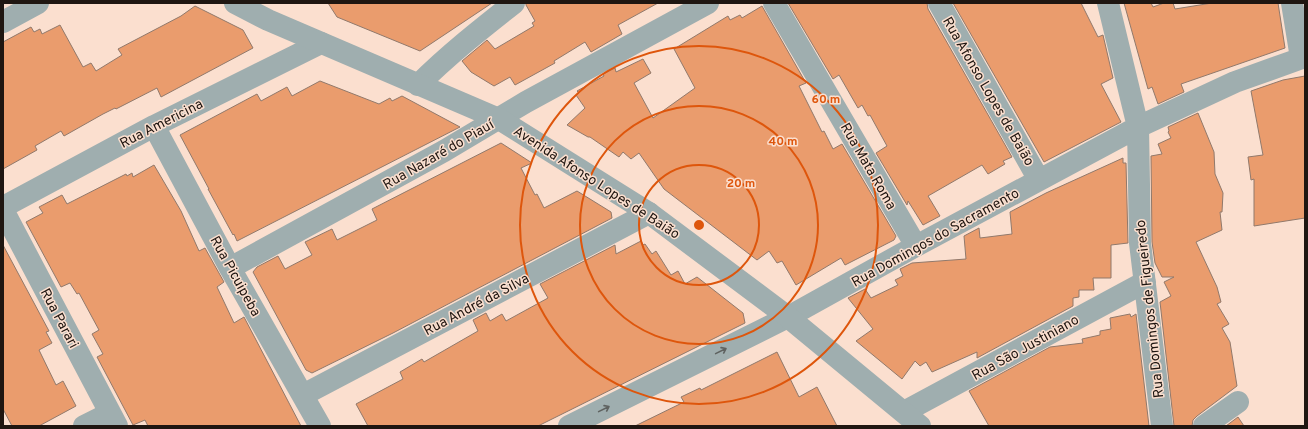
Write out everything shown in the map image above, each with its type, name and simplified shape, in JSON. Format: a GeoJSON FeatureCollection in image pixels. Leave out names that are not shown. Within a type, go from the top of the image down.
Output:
{"type":"FeatureCollection","features":[{"type":"Feature","properties":{"kind":"street"},"geometry":{"type":"LineString","coordinates":[[3,22],[38,3]]}},
{"type":"Feature","properties":{"kind":"street","name":"Avenida Afonso Lopes de Baião"},"geometry":{"type":"LineString","coordinates":[[235,3],[268,20],[499,119],[649,213],[788,317],[912,419]]}},
{"type":"Feature","properties":{"kind":"street"},"geometry":{"type":"LineString","coordinates":[[418,85],[440,63],[476,32],[514,3]]}},
{"type":"Feature","properties":{"kind":"street","name":"Rua Nazaré do Piauí"},"geometry":{"type":"LineString","coordinates":[[230,268],[444,151],[526,102],[708,3]]}},
{"type":"Feature","properties":{"kind":"street","name":"Rua Mata Roma"},"geometry":{"type":"LineString","coordinates":[[774,3],[916,246]]}},
{"type":"Feature","properties":{"kind":"street","name":"Rua Afonso Lopes de Baião"},"geometry":{"type":"LineString","coordinates":[[939,3],[1039,180]]}},
{"type":"Feature","properties":{"kind":"street","name":"Rua Domingos de Figueiredo"},"geometry":{"type":"LineString","coordinates":[[1108,3],[1138,127],[1140,243],[1162,426]]}},
{"type":"Feature","properties":{"kind":"street"},"geometry":{"type":"LineString","coordinates":[[1292,3],[1303,58]]}},
{"type":"Feature","properties":{"kind":"street","name":"Rua Americina"},"geometry":{"type":"LineString","coordinates":[[3,209],[154,126],[321,43]]}},
{"type":"Feature","properties":{"kind":"street","name":"Rua Domingos do Sacramento"},"geometry":{"type":"LineString","coordinates":[[569,426],[788,317],[916,246],[1138,127],[1235,82],[1303,58]]}},
{"type":"Feature","properties":{"kind":"street","name":"Rua Picuipeba"},"geometry":{"type":"LineString","coordinates":[[154,126],[230,268],[320,426]]}},
{"type":"Feature","properties":{"kind":"street","name":"Rua Parari"},"geometry":{"type":"LineString","coordinates":[[3,209],[114,420]]}},
{"type":"Feature","properties":{"kind":"street","name":"Rua André da Silva"},"geometry":{"type":"LineString","coordinates":[[303,395],[649,213]]}},
{"type":"Feature","properties":{"kind":"street","name":"Rua São Justiniano"},"geometry":{"type":"LineString","coordinates":[[912,419],[1145,282]]}},
{"type":"Feature","properties":{"kind":"street"},"geometry":{"type":"LineString","coordinates":[[1204,426],[1238,402]]}},
{"type":"Feature","properties":{"kind":"street"},"geometry":{"type":"LineString","coordinates":[[84,426],[114,420]]}},
{"type":"Feature","properties":{"kind":"building"},"geometry":{"type":"Polygon","coordinates":[[[328,3],[492,3],[420,51],[337,17],[328,3]]]}},
{"type":"Feature","properties":{"kind":"building"},"geometry":{"type":"Polygon","coordinates":[[[526,3],[658,3],[618,25],[622,34],[591,52],[585,42],[554,61],[555,63],[515,85],[510,77],[494,86],[471,72],[462,61],[487,40],[495,49],[534,26],[532,23],[535,21],[526,3]]]}},
{"type":"Feature","properties":{"kind":"building"},"geometry":{"type":"Polygon","coordinates":[[[788,3],[927,3],[928,9],[1012,157],[1003,161],[1005,164],[988,174],[982,165],[928,196],[940,216],[923,225],[908,201],[907,205],[876,153],[887,146],[870,115],[868,116],[862,105],[858,108],[839,75],[833,79],[788,3]]]}},
{"type":"Feature","properties":{"kind":"building"},"geometry":{"type":"Polygon","coordinates":[[[953,3],[1081,3],[1098,37],[1103,35],[1113,78],[1101,84],[1121,122],[1044,162],[953,3]]]}},
{"type":"Feature","properties":{"kind":"building"},"geometry":{"type":"Polygon","coordinates":[[[1124,3],[1151,3],[1153,7],[1164,3],[1173,3],[1175,9],[1212,3],[1278,3],[1285,48],[1181,84],[1184,92],[1158,104],[1152,87],[1148,89],[1124,3]]]}},
{"type":"Feature","properties":{"kind":"building"},"geometry":{"type":"Polygon","coordinates":[[[195,6],[243,30],[253,48],[161,97],[157,88],[103,114],[64,136],[61,131],[35,146],[37,150],[3,169],[3,42],[31,27],[34,32],[40,29],[42,34],[60,25],[83,67],[91,63],[96,71],[122,55],[118,49],[181,16],[195,6]]]}},
{"type":"Feature","properties":{"kind":"building"},"geometry":{"type":"Polygon","coordinates":[[[762,6],[806,83],[799,86],[822,132],[824,131],[833,149],[842,144],[896,236],[894,240],[845,265],[841,258],[796,285],[782,261],[777,263],[769,251],[757,260],[664,189],[639,153],[631,159],[623,152],[619,157],[590,137],[567,125],[585,108],[576,95],[579,93],[577,91],[615,68],[616,72],[643,59],[651,73],[634,83],[653,118],[695,88],[674,49],[728,16],[730,20],[740,15],[742,18],[762,6]]]}},
{"type":"Feature","properties":{"kind":"building"},"geometry":{"type":"Polygon","coordinates":[[[1305,76],[1305,218],[1254,226],[1254,179],[1251,180],[1248,157],[1263,155],[1251,91],[1283,80],[1305,76]]]}},
{"type":"Feature","properties":{"kind":"building"},"geometry":{"type":"Polygon","coordinates":[[[320,81],[379,104],[390,98],[392,101],[402,96],[460,127],[237,241],[180,135],[257,94],[261,101],[287,87],[292,96],[320,81]]]}},
{"type":"Feature","properties":{"kind":"building"},"geometry":{"type":"Polygon","coordinates":[[[1198,113],[1214,152],[1215,174],[1223,193],[1222,212],[1220,212],[1222,230],[1196,242],[1217,287],[1221,302],[1217,304],[1229,324],[1222,328],[1230,342],[1237,386],[1197,416],[1193,420],[1192,426],[1174,426],[1160,302],[1171,296],[1164,282],[1174,277],[1162,277],[1155,263],[1152,242],[1151,156],[1162,154],[1158,144],[1171,138],[1168,132],[1168,127],[1198,113]]]}},
{"type":"Feature","properties":{"kind":"building"},"geometry":{"type":"Polygon","coordinates":[[[501,143],[532,163],[521,168],[535,195],[537,194],[544,208],[577,191],[611,212],[612,218],[393,333],[312,373],[306,370],[253,272],[257,267],[278,256],[285,269],[312,255],[305,242],[332,229],[337,240],[377,220],[372,209],[501,143]]]}},
{"type":"Feature","properties":{"kind":"building"},"geometry":{"type":"Polygon","coordinates":[[[1123,158],[1123,163],[1126,163],[1128,243],[1111,245],[1111,278],[1093,278],[1094,290],[1079,290],[1079,297],[1073,298],[1073,306],[977,358],[977,352],[932,372],[926,362],[920,366],[915,361],[902,379],[856,341],[873,329],[848,298],[865,289],[871,298],[898,285],[895,280],[903,276],[900,269],[912,263],[966,259],[964,236],[979,228],[980,238],[1012,234],[1010,212],[1046,193],[1123,158]]]}},
{"type":"Feature","properties":{"kind":"building"},"geometry":{"type":"Polygon","coordinates":[[[154,165],[181,211],[199,251],[205,248],[224,282],[217,287],[234,323],[244,317],[301,426],[148,426],[145,420],[133,425],[97,357],[103,354],[92,334],[99,330],[79,293],[77,294],[70,283],[61,287],[26,222],[43,213],[39,207],[62,195],[67,204],[126,174],[127,176],[132,173],[133,177],[154,165]]]}},
{"type":"Feature","properties":{"kind":"building"},"geometry":{"type":"Polygon","coordinates":[[[641,241],[652,254],[656,251],[671,275],[678,271],[685,284],[697,277],[743,313],[745,323],[538,426],[368,426],[356,404],[403,379],[400,372],[422,359],[424,362],[478,331],[473,320],[486,313],[490,321],[502,314],[506,321],[548,298],[540,284],[615,245],[616,254],[641,241]]]}},
{"type":"Feature","properties":{"kind":"building"},"geometry":{"type":"Polygon","coordinates":[[[3,245],[49,331],[46,332],[52,343],[39,350],[56,385],[63,381],[76,406],[39,426],[12,426],[3,409],[3,245]]]}},
{"type":"Feature","properties":{"kind":"building"},"geometry":{"type":"Polygon","coordinates":[[[1130,314],[1131,317],[1136,314],[1149,426],[989,426],[969,391],[1050,347],[1083,343],[1082,339],[1100,335],[1100,331],[1111,329],[1110,318],[1130,314]]]}},
{"type":"Feature","properties":{"kind":"building"},"geometry":{"type":"Polygon","coordinates":[[[777,352],[799,397],[817,387],[837,426],[635,426],[684,402],[681,397],[700,388],[701,390],[777,352]]]}},
{"type":"Feature","properties":{"kind":"building"},"geometry":{"type":"Polygon","coordinates":[[[1238,417],[1244,426],[1226,426],[1238,417]]]}}]}
